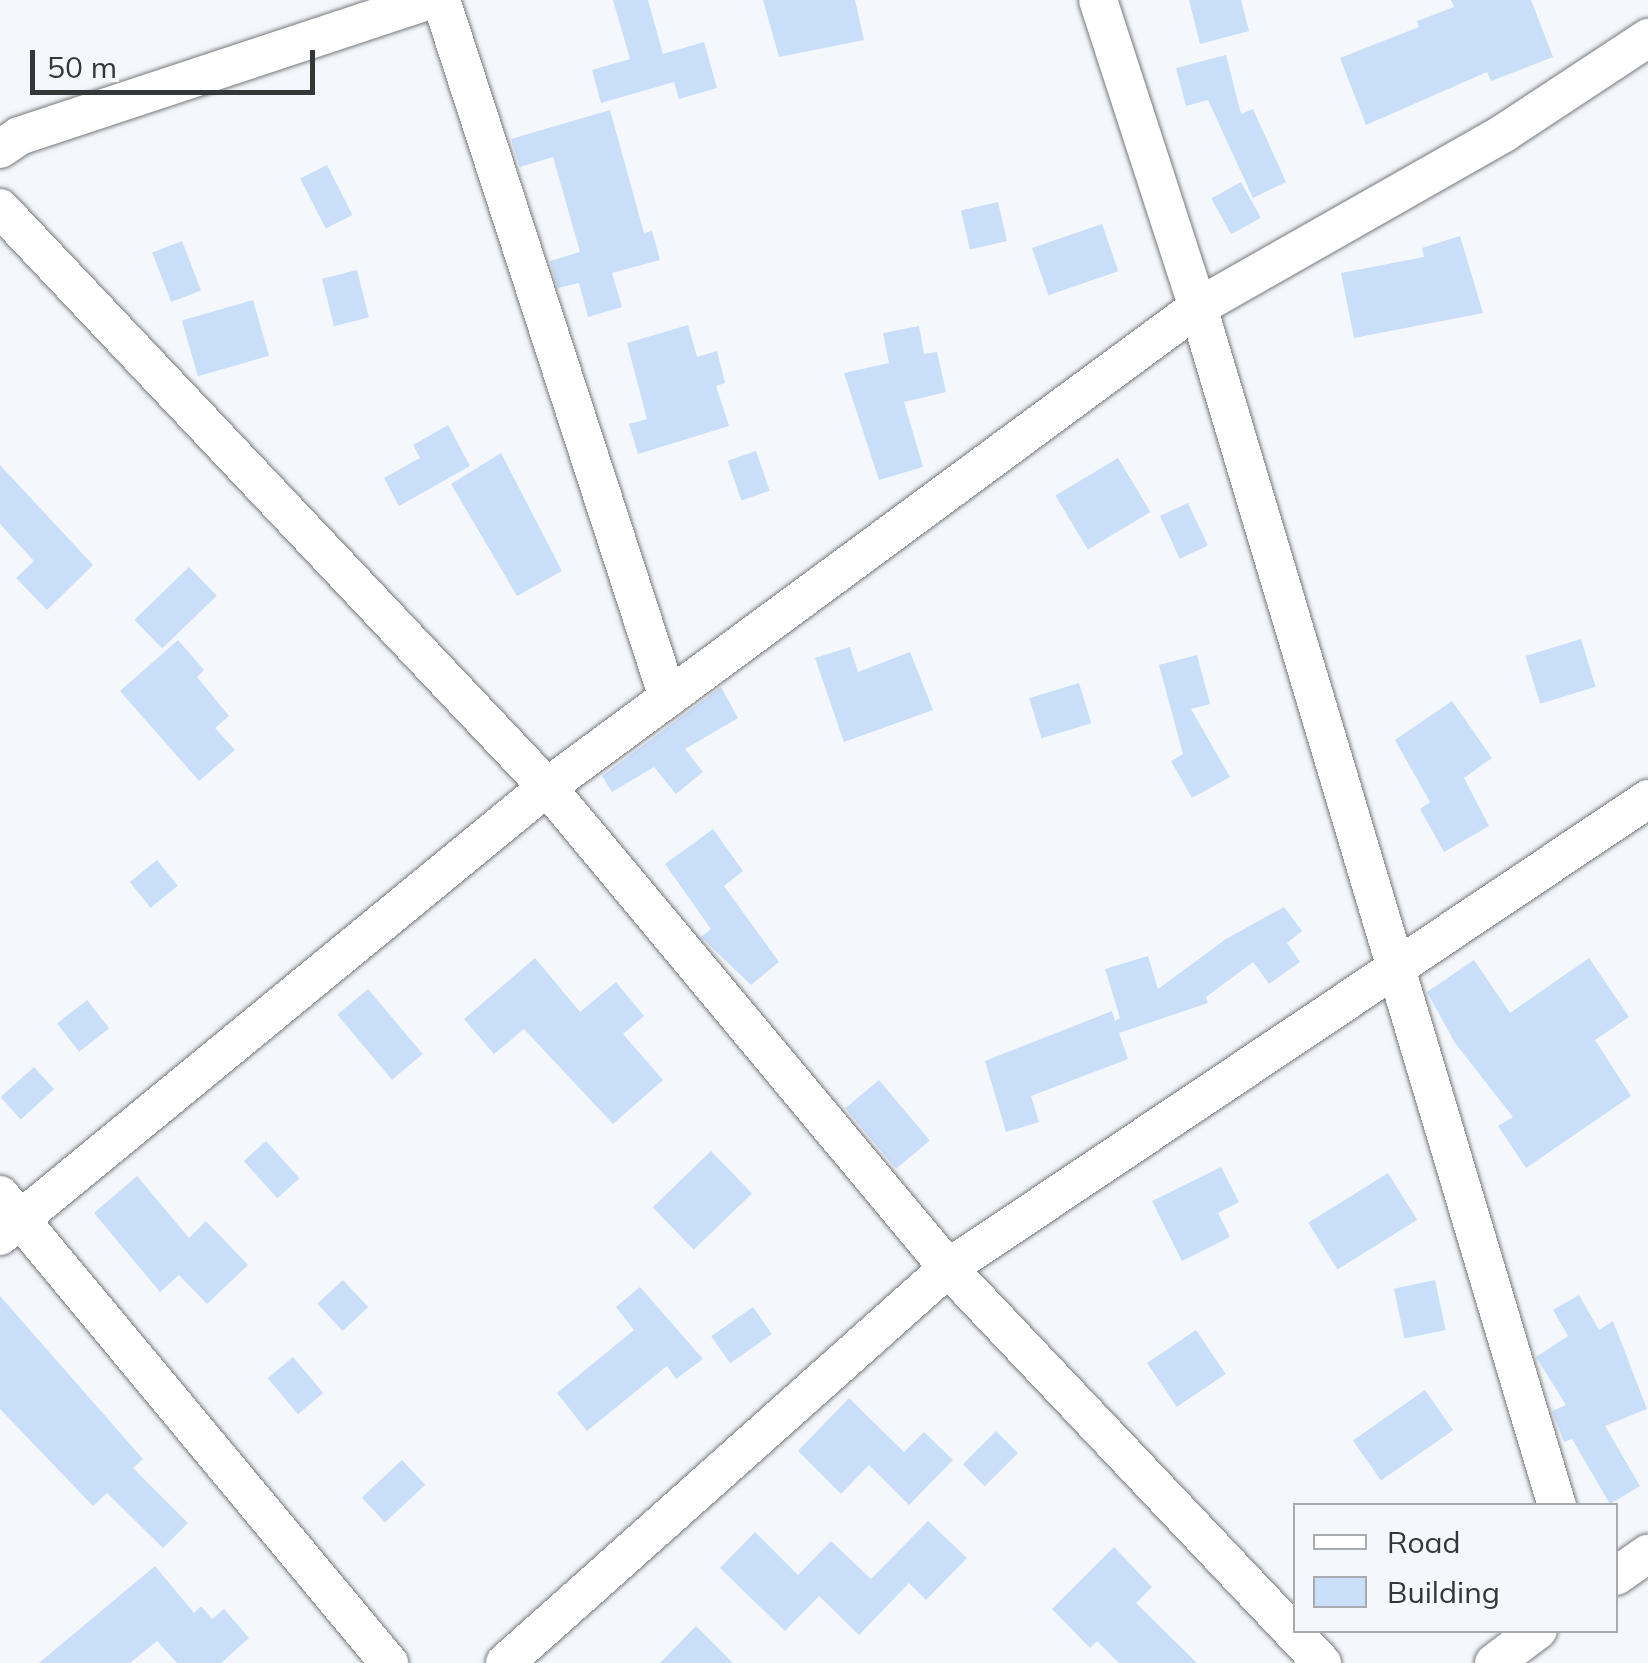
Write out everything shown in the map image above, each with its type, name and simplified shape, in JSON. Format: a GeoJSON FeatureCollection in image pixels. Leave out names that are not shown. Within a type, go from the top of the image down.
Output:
{"type":"FeatureCollection","features":[{"type":"Feature","properties":{"kind":"street"},"geometry":{"type":"LineString","coordinates":[[0,149],[19,136],[430,0]]}},
{"type":"Feature","properties":{"kind":"street"},"geometry":{"type":"LineString","coordinates":[[441,0],[668,698]]}},
{"type":"Feature","properties":{"kind":"street"},"geometry":{"type":"LineString","coordinates":[[1098,0],[1198,307],[1556,1503]]}},
{"type":"Feature","properties":{"kind":"street"},"geometry":{"type":"LineString","coordinates":[[389,1663],[7,1217],[546,787],[1198,307],[1504,133],[1648,38]]}},
{"type":"Feature","properties":{"kind":"street"},"geometry":{"type":"LineString","coordinates":[[0,208],[546,787],[948,1268],[1293,1632]]}},
{"type":"Feature","properties":{"kind":"street"},"geometry":{"type":"LineString","coordinates":[[505,1663],[948,1268],[1648,799]]}},
{"type":"Feature","properties":{"kind":"street"},"geometry":{"type":"LineString","coordinates":[[1618,1575],[1648,1554]]}},
{"type":"Feature","properties":{"kind":"street"},"geometry":{"type":"LineString","coordinates":[[1294,1633],[1322,1663]]}},
{"type":"Feature","properties":{"kind":"street"},"geometry":{"type":"LineString","coordinates":[[1494,1663],[1534,1633]]}},
{"type":"Feature","properties":{"kind":"building"},"geometry":{"type":"Polygon","coordinates":[[[613,0],[648,0],[663,54],[704,42],[717,88],[679,99],[674,82],[601,103],[592,70],[630,59],[613,0]]]}},
{"type":"Feature","properties":{"kind":"building"},"geometry":{"type":"Polygon","coordinates":[[[763,0],[855,0],[864,40],[779,57],[763,0]]]}},
{"type":"Feature","properties":{"kind":"building"},"geometry":{"type":"Polygon","coordinates":[[[1189,0],[1241,0],[1249,31],[1200,44],[1189,0]]]}},
{"type":"Feature","properties":{"kind":"building"},"geometry":{"type":"Polygon","coordinates":[[[1451,0],[1531,0],[1553,57],[1491,81],[1487,72],[1366,125],[1340,58],[1419,27],[1417,21],[1454,7],[1451,0]]]}},
{"type":"Feature","properties":{"kind":"building"},"geometry":{"type":"Polygon","coordinates":[[[1226,55],[1241,114],[1253,109],[1286,182],[1253,198],[1208,100],[1186,106],[1176,68],[1226,55]]]}},
{"type":"Feature","properties":{"kind":"building"},"geometry":{"type":"Polygon","coordinates":[[[610,110],[644,233],[652,231],[660,260],[612,273],[622,307],[588,317],[579,283],[558,288],[550,261],[580,252],[553,157],[520,167],[511,139],[610,110]]]}},
{"type":"Feature","properties":{"kind":"building"},"geometry":{"type":"Polygon","coordinates":[[[327,165],[352,215],[326,229],[300,179],[327,165]]]}},
{"type":"Feature","properties":{"kind":"building"},"geometry":{"type":"Polygon","coordinates":[[[1241,182],[1261,218],[1231,234],[1211,198],[1241,182]]]}},
{"type":"Feature","properties":{"kind":"building"},"geometry":{"type":"Polygon","coordinates":[[[998,202],[1007,241],[970,250],[961,211],[998,202]]]}},
{"type":"Feature","properties":{"kind":"building"},"geometry":{"type":"Polygon","coordinates":[[[1102,224],[1118,271],[1048,295],[1032,248],[1102,224]]]}},
{"type":"Feature","properties":{"kind":"building"},"geometry":{"type":"Polygon","coordinates":[[[1460,236],[1483,313],[1354,338],[1341,273],[1424,257],[1422,248],[1460,236]]]}},
{"type":"Feature","properties":{"kind":"building"},"geometry":{"type":"Polygon","coordinates":[[[182,241],[201,290],[171,302],[152,252],[182,241]]]}},
{"type":"Feature","properties":{"kind":"building"},"geometry":{"type":"Polygon","coordinates":[[[357,270],[369,318],[334,326],[322,279],[357,270]]]}},
{"type":"Feature","properties":{"kind":"building"},"geometry":{"type":"Polygon","coordinates":[[[253,300],[269,356],[198,376],[182,320],[253,300]]]}},
{"type":"Feature","properties":{"kind":"building"},"geometry":{"type":"Polygon","coordinates":[[[688,325],[697,357],[717,351],[725,383],[716,386],[729,426],[638,454],[629,424],[647,419],[627,343],[688,325]]]}},
{"type":"Feature","properties":{"kind":"building"},"geometry":{"type":"Polygon","coordinates":[[[919,326],[924,354],[937,352],[946,392],[904,402],[923,467],[879,480],[844,373],[889,363],[883,333],[919,326]]]}},
{"type":"Feature","properties":{"kind":"building"},"geometry":{"type":"Polygon","coordinates":[[[448,425],[470,466],[399,506],[384,478],[420,458],[413,445],[448,425]]]}},
{"type":"Feature","properties":{"kind":"building"},"geometry":{"type":"Polygon","coordinates":[[[756,451],[770,491],[741,500],[728,461],[756,451]]]}},
{"type":"Feature","properties":{"kind":"building"},"geometry":{"type":"Polygon","coordinates":[[[501,453],[562,571],[517,596],[451,484],[501,453]]]}},
{"type":"Feature","properties":{"kind":"building"},"geometry":{"type":"Polygon","coordinates":[[[1118,458],[1150,512],[1088,550],[1055,496],[1118,458]]]}},
{"type":"Feature","properties":{"kind":"building"},"geometry":{"type":"Polygon","coordinates":[[[0,465],[93,565],[47,610],[16,578],[34,561],[0,524],[0,465]]]}},
{"type":"Feature","properties":{"kind":"building"},"geometry":{"type":"Polygon","coordinates":[[[1188,503],[1208,546],[1180,559],[1160,516],[1188,503]]]}},
{"type":"Feature","properties":{"kind":"building"},"geometry":{"type":"Polygon","coordinates":[[[189,567],[217,596],[162,649],[134,620],[189,567]]]}},
{"type":"Feature","properties":{"kind":"building"},"geometry":{"type":"Polygon","coordinates":[[[1581,639],[1596,687],[1540,704],[1526,656],[1581,639]]]}},
{"type":"Feature","properties":{"kind":"building"},"geometry":{"type":"Polygon","coordinates":[[[178,640],[204,670],[197,677],[229,716],[215,728],[235,750],[199,781],[120,691],[178,640]]]}},
{"type":"Feature","properties":{"kind":"building"},"geometry":{"type":"Polygon","coordinates":[[[850,647],[858,672],[910,652],[933,710],[844,742],[815,658],[850,647]]]}},
{"type":"Feature","properties":{"kind":"building"},"geometry":{"type":"Polygon","coordinates":[[[1197,655],[1210,704],[1191,709],[1230,777],[1192,798],[1171,761],[1183,754],[1159,665],[1197,655]]]}},
{"type":"Feature","properties":{"kind":"building"},"geometry":{"type":"Polygon","coordinates":[[[1079,683],[1091,723],[1042,738],[1029,698],[1079,683]]]}},
{"type":"Feature","properties":{"kind":"building"},"geometry":{"type":"Polygon","coordinates":[[[721,687],[738,718],[685,749],[703,772],[676,794],[654,767],[612,792],[602,776],[721,687]]]}},
{"type":"Feature","properties":{"kind":"building"},"geometry":{"type":"Polygon","coordinates":[[[1452,701],[1492,758],[1464,778],[1489,826],[1444,852],[1420,809],[1430,802],[1395,740],[1452,701]]]}},
{"type":"Feature","properties":{"kind":"building"},"geometry":{"type":"Polygon","coordinates":[[[713,829],[743,871],[724,886],[779,962],[751,985],[701,937],[711,929],[665,864],[713,829]]]}},
{"type":"Feature","properties":{"kind":"building"},"geometry":{"type":"Polygon","coordinates":[[[157,860],[178,886],[151,908],[130,882],[157,860]]]}},
{"type":"Feature","properties":{"kind":"building"},"geometry":{"type":"Polygon","coordinates":[[[1284,907],[1302,931],[1287,943],[1300,962],[1269,984],[1253,962],[1206,997],[1208,1003],[1119,1033],[1128,1059],[1031,1096],[1039,1122],[1006,1132],[985,1061],[1112,1011],[1115,1021],[1120,1018],[1105,969],[1148,956],[1158,989],[1226,939],[1284,907]]]}},
{"type":"Feature","properties":{"kind":"building"},"geometry":{"type":"Polygon","coordinates":[[[535,958],[580,1012],[616,982],[644,1016],[623,1034],[663,1080],[613,1124],[524,1029],[494,1054],[464,1019],[535,958]]]}},
{"type":"Feature","properties":{"kind":"building"},"geometry":{"type":"Polygon","coordinates":[[[1589,958],[1629,1017],[1595,1040],[1631,1096],[1526,1168],[1498,1126],[1513,1117],[1455,1043],[1427,992],[1474,960],[1510,1013],[1589,958]]]}},
{"type":"Feature","properties":{"kind":"building"},"geometry":{"type":"Polygon","coordinates":[[[368,989],[423,1054],[392,1080],[337,1015],[368,989]]]}},
{"type":"Feature","properties":{"kind":"building"},"geometry":{"type":"Polygon","coordinates":[[[87,1000],[109,1028],[79,1052],[57,1023],[87,1000]]]}},
{"type":"Feature","properties":{"kind":"building"},"geometry":{"type":"Polygon","coordinates":[[[34,1067],[54,1089],[21,1119],[1,1097],[34,1067]]]}},
{"type":"Feature","properties":{"kind":"building"},"geometry":{"type":"Polygon","coordinates":[[[879,1080],[930,1141],[896,1169],[845,1108],[879,1080]]]}},
{"type":"Feature","properties":{"kind":"building"},"geometry":{"type":"Polygon","coordinates":[[[266,1141],[299,1178],[277,1198],[244,1161],[266,1141]]]}},
{"type":"Feature","properties":{"kind":"building"},"geometry":{"type":"Polygon","coordinates":[[[711,1151],[752,1193],[694,1250],[653,1207],[711,1151]]]}},
{"type":"Feature","properties":{"kind":"building"},"geometry":{"type":"Polygon","coordinates":[[[1221,1167],[1239,1202],[1218,1213],[1230,1237],[1182,1261],[1152,1201],[1221,1167]]]}},
{"type":"Feature","properties":{"kind":"building"},"geometry":{"type":"Polygon","coordinates":[[[1388,1173],[1417,1220],[1337,1269],[1308,1223],[1388,1173]]]}},
{"type":"Feature","properties":{"kind":"building"},"geometry":{"type":"Polygon","coordinates":[[[137,1176],[189,1238],[206,1221],[248,1265],[207,1304],[179,1275],[160,1292],[94,1213],[137,1176]]]}},
{"type":"Feature","properties":{"kind":"building"},"geometry":{"type":"Polygon","coordinates":[[[343,1280],[368,1307],[343,1331],[317,1304],[343,1280]]]}},
{"type":"Feature","properties":{"kind":"building"},"geometry":{"type":"Polygon","coordinates":[[[1435,1280],[1446,1330],[1405,1339],[1394,1289],[1435,1280]]]}},
{"type":"Feature","properties":{"kind":"building"},"geometry":{"type":"Polygon","coordinates":[[[640,1287],[703,1359],[676,1379],[667,1366],[587,1431],[557,1393],[634,1330],[616,1307],[640,1287]]]}},
{"type":"Feature","properties":{"kind":"building"},"geometry":{"type":"Polygon","coordinates":[[[1579,1295],[1599,1330],[1613,1321],[1647,1409],[1605,1426],[1640,1486],[1612,1503],[1572,1439],[1564,1442],[1552,1411],[1566,1405],[1536,1357],[1568,1336],[1553,1310],[1579,1295]]]}},
{"type":"Feature","properties":{"kind":"building"},"geometry":{"type":"Polygon","coordinates":[[[0,1296],[143,1459],[133,1468],[188,1523],[163,1548],[107,1493],[93,1506],[0,1409],[0,1296]]]}},
{"type":"Feature","properties":{"kind":"building"},"geometry":{"type":"Polygon","coordinates":[[[753,1307],[772,1334],[730,1363],[711,1336],[753,1307]]]}},
{"type":"Feature","properties":{"kind":"building"},"geometry":{"type":"Polygon","coordinates":[[[1196,1330],[1226,1374],[1177,1407],[1147,1363],[1196,1330]]]}},
{"type":"Feature","properties":{"kind":"building"},"geometry":{"type":"Polygon","coordinates":[[[293,1357],[323,1393],[298,1414],[268,1378],[293,1357]]]}},
{"type":"Feature","properties":{"kind":"building"},"geometry":{"type":"Polygon","coordinates":[[[1425,1390],[1453,1430],[1381,1481],[1353,1440],[1425,1390]]]}},
{"type":"Feature","properties":{"kind":"building"},"geometry":{"type":"Polygon","coordinates":[[[849,1398],[904,1452],[924,1432],[953,1460],[909,1505],[869,1465],[841,1494],[798,1451],[849,1398]]]}},
{"type":"Feature","properties":{"kind":"building"},"geometry":{"type":"Polygon","coordinates":[[[996,1431],[1018,1453],[985,1486],[963,1464],[996,1431]]]}},
{"type":"Feature","properties":{"kind":"building"},"geometry":{"type":"Polygon","coordinates":[[[402,1460],[425,1485],[385,1522],[362,1498],[402,1460]]]}},
{"type":"Feature","properties":{"kind":"building"},"geometry":{"type":"Polygon","coordinates":[[[928,1521],[967,1558],[926,1600],[909,1583],[859,1635],[819,1596],[785,1631],[720,1568],[755,1532],[798,1575],[831,1541],[871,1579],[928,1521]]]}},
{"type":"Feature","properties":{"kind":"building"},"geometry":{"type":"Polygon","coordinates":[[[1114,1547],[1152,1587],[1136,1603],[1197,1663],[1119,1663],[1097,1641],[1090,1648],[1052,1609],[1114,1547]]]}},
{"type":"Feature","properties":{"kind":"building"},"geometry":{"type":"Polygon","coordinates":[[[155,1566],[194,1613],[201,1606],[212,1619],[224,1609],[249,1638],[221,1663],[177,1663],[157,1641],[130,1663],[39,1663],[155,1566]]]}},
{"type":"Feature","properties":{"kind":"building"},"geometry":{"type":"Polygon","coordinates":[[[696,1626],[733,1663],[660,1663],[696,1626]]]}}]}
